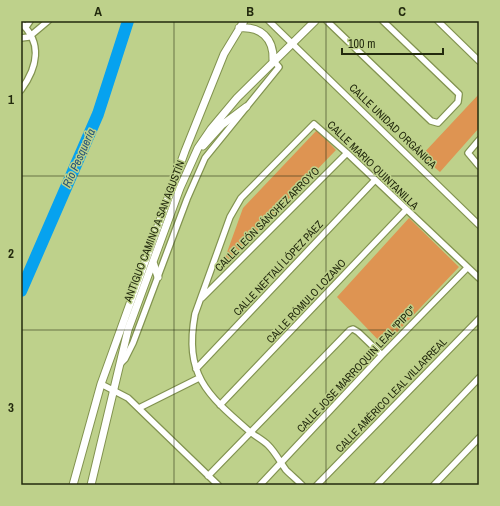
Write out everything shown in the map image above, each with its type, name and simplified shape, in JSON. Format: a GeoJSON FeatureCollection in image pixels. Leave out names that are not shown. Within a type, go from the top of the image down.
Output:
{"type":"FeatureCollection","features":[{"type":"Feature","properties":{"kind":"street"},"geometry":{"type":"LineString","coordinates":[[21,90],[31,76],[34,67],[34,47],[32,35],[23,25],[30,21]]}},
{"type":"Feature","properties":{"kind":"street"},"geometry":{"type":"LineString","coordinates":[[21,38],[32,35],[48,21]]}},
{"type":"Feature","properties":{"kind":"street","name":"ANTIGUO CAMINO A SAN AGUSTÍN"},"geometry":{"type":"LineString","coordinates":[[73,485],[101,384],[185,151],[224,54],[244,21]]}},
{"type":"Feature","properties":{"kind":"street","name":"CALLE UNIDAD ORGÁNICA"},"geometry":{"type":"LineString","coordinates":[[269,21],[479,225]]}},
{"type":"Feature","properties":{"kind":"street","name":"ANTIGUO CAMINO A SAN AGUSTÍN"},"geometry":{"type":"LineString","coordinates":[[91,485],[128,330],[180,188],[193,159],[210,129],[237,98],[273,60],[315,21]]}},
{"type":"Feature","properties":{"kind":"street"},"geometry":{"type":"LineString","coordinates":[[327,21],[431,121],[436,123],[440,121],[458,102],[460,94],[383,21]]}},
{"type":"Feature","properties":{"kind":"street"},"geometry":{"type":"LineString","coordinates":[[438,21],[479,61]]}},
{"type":"Feature","properties":{"kind":"street"},"geometry":{"type":"LineString","coordinates":[[121,363],[125,359],[133,343],[187,199],[205,158],[279,67],[273,60],[272,48],[265,35],[253,28],[239,28]]}},
{"type":"Feature","properties":{"kind":"street"},"geometry":{"type":"LineString","coordinates":[[193,159],[222,126],[246,107]]}},
{"type":"Feature","properties":{"kind":"street","name":"CALLE MARIO QUINTANILLA"},"geometry":{"type":"LineString","coordinates":[[302,485],[282,463],[268,444],[250,432],[209,393],[199,378],[191,350],[192,330],[195,314],[230,217],[241,198],[314,124],[317,125],[479,278]]}},
{"type":"Feature","properties":{"kind":"street"},"geometry":{"type":"LineString","coordinates":[[479,140],[468,153],[479,166]]}},
{"type":"Feature","properties":{"kind":"street","name":"CALLE LEÓN SÁNCHEZ ARROYO"},"geometry":{"type":"LineString","coordinates":[[201,299],[347,153]]}},
{"type":"Feature","properties":{"kind":"street","name":"CALLE NEFTALÍ LÓPEZ PÁEZ"},"geometry":{"type":"LineString","coordinates":[[196,369],[375,180]]}},
{"type":"Feature","properties":{"kind":"street","name":"CALLE RÓMULO LOZANO"},"geometry":{"type":"LineString","coordinates":[[220,405],[406,210]]}},
{"type":"Feature","properties":{"kind":"street"},"geometry":{"type":"LineString","coordinates":[[153,262],[158,277]]}},
{"type":"Feature","properties":{"kind":"street","name":"CALLE JOSE MARROQUIN LEAL \"PIPO\""},"geometry":{"type":"LineString","coordinates":[[260,485],[382,355],[467,268]]}},
{"type":"Feature","properties":{"kind":"street","name":"CALLE AMÉRICO LEAL VILLARREAL"},"geometry":{"type":"LineString","coordinates":[[317,485],[479,319]]}},
{"type":"Feature","properties":{"kind":"street"},"geometry":{"type":"LineString","coordinates":[[208,476],[350,330],[353,329],[358,332],[382,355]]}},
{"type":"Feature","properties":{"kind":"street"},"geometry":{"type":"LineString","coordinates":[[139,408],[199,378]]}},
{"type":"Feature","properties":{"kind":"street"},"geometry":{"type":"LineString","coordinates":[[377,485],[479,378]]}},
{"type":"Feature","properties":{"kind":"street"},"geometry":{"type":"LineString","coordinates":[[101,384],[124,395],[218,485]]}},
{"type":"Feature","properties":{"kind":"street"},"geometry":{"type":"LineString","coordinates":[[434,485],[479,438]]}},
{"type":"Feature","properties":{"kind":"shaded area"},"geometry":{"type":"Polygon","coordinates":[[[479,94],[479,128],[440,172],[421,156],[479,94]]]}},
{"type":"Feature","properties":{"kind":"shaded area"},"geometry":{"type":"Polygon","coordinates":[[[317,130],[336,150],[221,269],[243,208],[317,130]]]}},
{"type":"Feature","properties":{"kind":"shaded area"},"geometry":{"type":"Polygon","coordinates":[[[409,218],[459,267],[384,346],[337,297],[409,218]]]}},
{"type":"Feature","properties":{"kind":"waterway","name":"Río Pesquería"},"geometry":{"type":"LineString","coordinates":[[21,291],[98,114],[128,21]]}}]}
